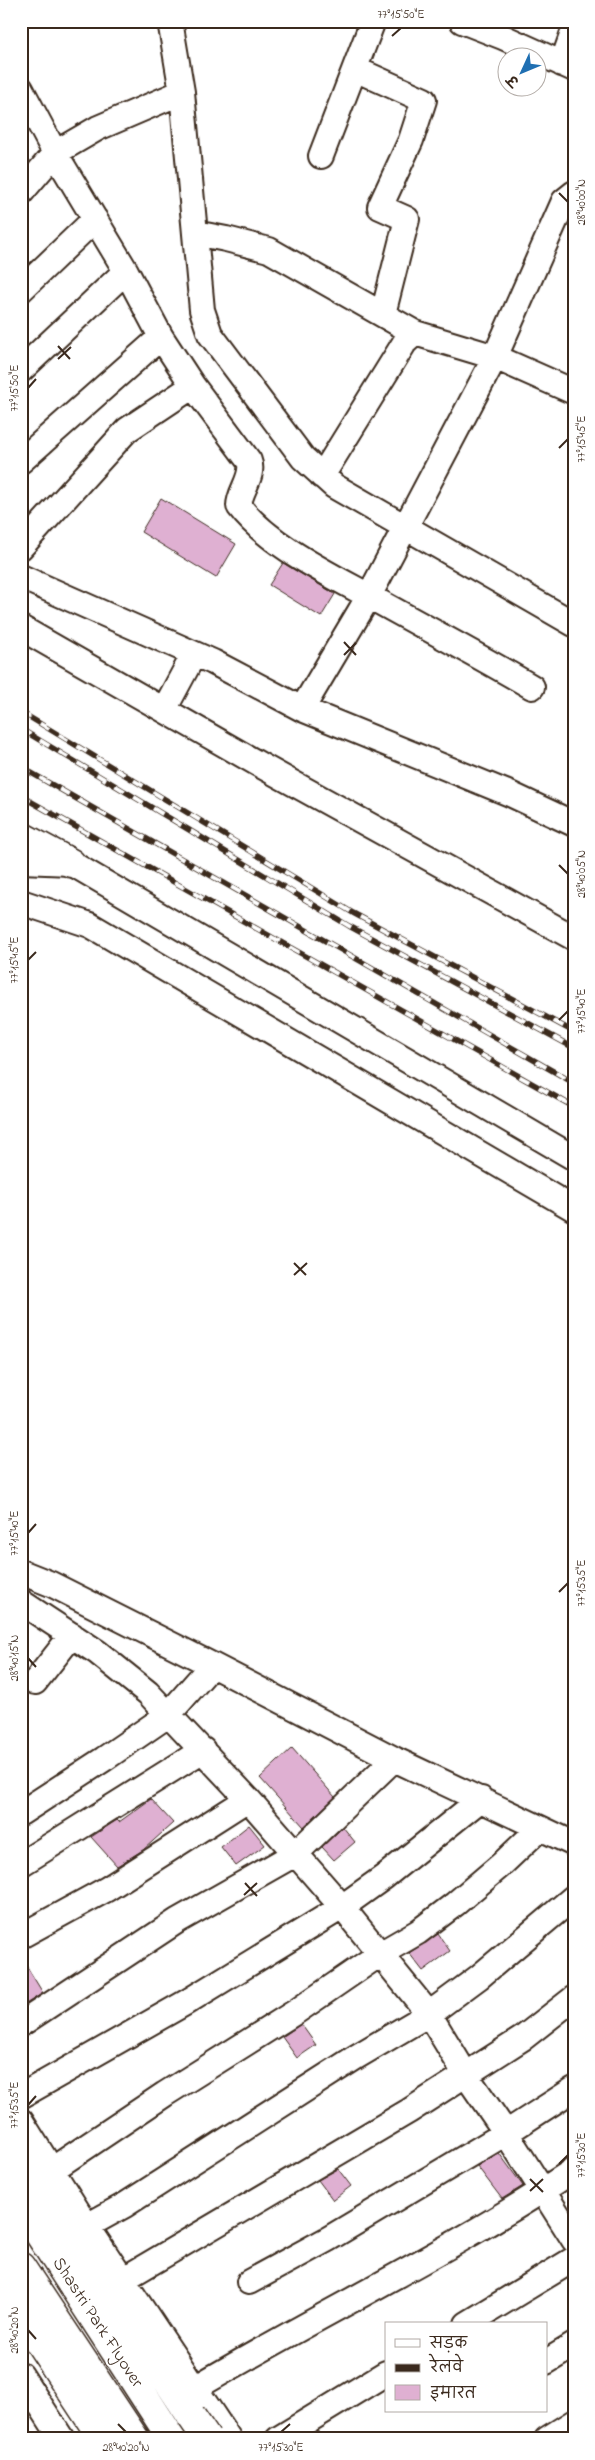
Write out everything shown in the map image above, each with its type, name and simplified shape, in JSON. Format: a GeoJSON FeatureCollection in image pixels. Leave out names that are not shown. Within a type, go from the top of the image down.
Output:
{"type":"FeatureCollection","features":[{"type":"Feature","properties":{"kind":"highway"},"geometry":{"type":"LineString","coordinates":[[21,836],[71,864]]}},
{"type":"Feature","properties":{"kind":"highway"},"geometry":{"type":"LineString","coordinates":[[21,2160],[204,2423]]}},
{"type":"Feature","properties":{"kind":"highway","name":"Shastri Park Flyover"},"geometry":{"type":"LineString","coordinates":[[21,2206],[172,2439]]}},
{"type":"Feature","properties":{"kind":"highway","name":"Shastri Park Flyover"},"geometry":{"type":"LineString","coordinates":[[21,2267],[135,2439]]}},
{"type":"Feature","properties":{"kind":"highway"},"geometry":{"type":"LineString","coordinates":[[21,2315],[103,2439]]}},
{"type":"Feature","properties":{"kind":"street"},"geometry":{"type":"LineString","coordinates":[[170,21],[182,92],[205,326],[303,458],[334,486],[574,624]]}},
{"type":"Feature","properties":{"kind":"street"},"geometry":{"type":"LineString","coordinates":[[321,156],[373,21]]}},
{"type":"Feature","properties":{"kind":"street"},"geometry":{"type":"LineString","coordinates":[[462,21],[506,29],[568,67],[574,30]]}},
{"type":"Feature","properties":{"kind":"street"},"geometry":{"type":"LineString","coordinates":[[355,69],[424,100],[411,140],[380,207],[407,219],[382,314]]}},
{"type":"Feature","properties":{"kind":"street"},"geometry":{"type":"LineString","coordinates":[[21,89],[55,153],[126,271],[161,336],[193,386],[250,461],[251,471],[239,499],[239,506],[244,513],[279,542],[338,580],[532,687]]}},
{"type":"Feature","properties":{"kind":"street"},"geometry":{"type":"LineString","coordinates":[[21,193],[55,153],[98,128],[182,92]]}},
{"type":"Feature","properties":{"kind":"street"},"geometry":{"type":"LineString","coordinates":[[302,710],[369,596],[495,357],[564,201],[574,193]]}},
{"type":"Feature","properties":{"kind":"street"},"geometry":{"type":"LineString","coordinates":[[21,290],[95,219]]}},
{"type":"Feature","properties":{"kind":"street"},"geometry":{"type":"LineString","coordinates":[[195,233],[269,250],[415,333],[495,357],[574,392]]}},
{"type":"Feature","properties":{"kind":"street"},"geometry":{"type":"LineString","coordinates":[[21,370],[126,271]]}},
{"type":"Feature","properties":{"kind":"street"},"geometry":{"type":"LineString","coordinates":[[322,476],[405,342],[415,333]]}},
{"type":"Feature","properties":{"kind":"street"},"geometry":{"type":"LineString","coordinates":[[21,460],[161,336]]}},
{"type":"Feature","properties":{"kind":"street"},"geometry":{"type":"LineString","coordinates":[[21,547],[127,430],[193,386]]}},
{"type":"Feature","properties":{"kind":"street"},"geometry":{"type":"LineString","coordinates":[[21,577],[194,654],[302,710],[510,794],[574,824]]}},
{"type":"Feature","properties":{"kind":"street"},"geometry":{"type":"LineString","coordinates":[[21,628],[164,710],[574,938]]}},
{"type":"Feature","properties":{"kind":"street"},"geometry":{"type":"LineString","coordinates":[[164,710],[194,654]]}},
{"type":"Feature","properties":{"kind":"street"},"geometry":{"type":"LineString","coordinates":[[21,861],[71,864],[574,1158]]}},
{"type":"Feature","properties":{"kind":"street"},"geometry":{"type":"LineString","coordinates":[[21,902],[90,925],[574,1209]]}},
{"type":"Feature","properties":{"kind":"street"},"geometry":{"type":"LineString","coordinates":[[21,1572],[59,1588],[394,1759],[574,1844]]}},
{"type":"Feature","properties":{"kind":"street"},"geometry":{"type":"LineString","coordinates":[[22,1604],[72,1635],[129,1676],[203,1750],[342,1907],[429,2014],[466,2076],[506,2133],[574,2240]]}},
{"type":"Feature","properties":{"kind":"street"},"geometry":{"type":"LineString","coordinates":[[36,1682],[72,1635]]}},
{"type":"Feature","properties":{"kind":"street"},"geometry":{"type":"LineString","coordinates":[[21,1813],[104,1760],[168,1715],[212,1665]]}},
{"type":"Feature","properties":{"kind":"street"},"geometry":{"type":"LineString","coordinates":[[21,1864],[203,1750]]}},
{"type":"Feature","properties":{"kind":"street"},"geometry":{"type":"LineString","coordinates":[[21,2024],[177,1922],[295,1854],[394,1759]]}},
{"type":"Feature","properties":{"kind":"street"},"geometry":{"type":"LineString","coordinates":[[21,1936],[107,1889],[248,1799]]}},
{"type":"Feature","properties":{"kind":"street"},"geometry":{"type":"LineString","coordinates":[[21,2096],[185,2002],[342,1907],[384,1877],[481,1799]]}},
{"type":"Feature","properties":{"kind":"street"},"geometry":{"type":"LineString","coordinates":[[50,2171],[165,2094],[297,2011],[380,1954],[418,1932],[501,1866],[539,1828]]}},
{"type":"Feature","properties":{"kind":"street"},"geometry":{"type":"LineString","coordinates":[[87,2226],[125,2205],[340,2068],[429,2014],[478,1977],[574,1897]]}},
{"type":"Feature","properties":{"kind":"street"},"geometry":{"type":"LineString","coordinates":[[122,2280],[466,2076],[523,2038],[574,1998]]}},
{"type":"Feature","properties":{"kind":"street"},"geometry":{"type":"LineString","coordinates":[[249,2282],[328,2239],[506,2133],[574,2089]]}},
{"type":"Feature","properties":{"kind":"street"},"geometry":{"type":"LineString","coordinates":[[21,2121],[50,2171],[195,2388],[204,2423],[229,2439]]}},
{"type":"Feature","properties":{"kind":"street"},"geometry":{"type":"LineString","coordinates":[[195,2388],[369,2291],[542,2191],[574,2170]]}},
{"type":"Feature","properties":{"kind":"street"},"geometry":{"type":"LineString","coordinates":[[470,2322],[574,2259]]}},
{"type":"Feature","properties":{"kind":"street"},"geometry":{"type":"LineString","coordinates":[[548,2361],[574,2344]]}},
{"type":"Feature","properties":{"kind":"street"},"geometry":{"type":"LineString","coordinates":[[278,2439],[385,2374]]}},
{"type":"Feature","properties":{"kind":"street"},"geometry":{"type":"LineString","coordinates":[[24,2384],[62,2439]]}},
{"type":"Feature","properties":{"kind":"street"},"geometry":{"type":"LineString","coordinates":[[547,2439],[574,2422]]}},
{"type":"Feature","properties":{"kind":"street"},"geometry":{"type":"LineString","coordinates":[[176,2439],[204,2423]]}},
{"type":"Feature","properties":{"kind":"building"},"geometry":{"type":"Polygon","coordinates":[[[161,498],[236,544],[216,578],[141,532],[161,498]]]}},
{"type":"Feature","properties":{"kind":"building"},"geometry":{"type":"Polygon","coordinates":[[[283,563],[335,594],[321,617],[269,585],[283,563]]]}},
{"type":"Feature","properties":{"kind":"building"},"geometry":{"type":"Polygon","coordinates":[[[292,1748],[335,1797],[304,1827],[260,1778],[292,1748]]]}},
{"type":"Feature","properties":{"kind":"building"},"geometry":{"type":"Polygon","coordinates":[[[151,1799],[173,1823],[143,1850],[117,1866],[91,1837],[117,1820],[119,1822],[151,1799]]]}},
{"type":"Feature","properties":{"kind":"building"},"geometry":{"type":"Polygon","coordinates":[[[249,1825],[265,1845],[236,1866],[221,1847],[249,1825]]]}},
{"type":"Feature","properties":{"kind":"building"},"geometry":{"type":"Polygon","coordinates":[[[343,1827],[355,1842],[334,1860],[322,1847],[343,1827]]]}},
{"type":"Feature","properties":{"kind":"building"},"geometry":{"type":"Polygon","coordinates":[[[438,1934],[450,1951],[423,1971],[409,1953],[438,1934]]]}},
{"type":"Feature","properties":{"kind":"building"},"geometry":{"type":"Polygon","coordinates":[[[21,1957],[43,1993],[21,2007],[21,1957]]]}},
{"type":"Feature","properties":{"kind":"building"},"geometry":{"type":"Polygon","coordinates":[[[301,2024],[316,2045],[297,2058],[282,2037],[301,2024]]]}},
{"type":"Feature","properties":{"kind":"building"},"geometry":{"type":"Polygon","coordinates":[[[499,2153],[523,2186],[502,2199],[477,2166],[499,2153]]]}},
{"type":"Feature","properties":{"kind":"building"},"geometry":{"type":"Polygon","coordinates":[[[338,2169],[351,2186],[333,2200],[318,2180],[338,2169]]]}},
{"type":"Feature","properties":{"kind":"railway"},"geometry":{"type":"LineString","coordinates":[[21,712],[353,913],[574,1032]]}},
{"type":"Feature","properties":{"kind":"railway"},"geometry":{"type":"LineString","coordinates":[[21,729],[349,926],[574,1048]]}},
{"type":"Feature","properties":{"kind":"railway"},"geometry":{"type":"LineString","coordinates":[[21,767],[574,1083]]}},
{"type":"Feature","properties":{"kind":"railway"},"geometry":{"type":"LineString","coordinates":[[21,796],[574,1107]]}}]}
